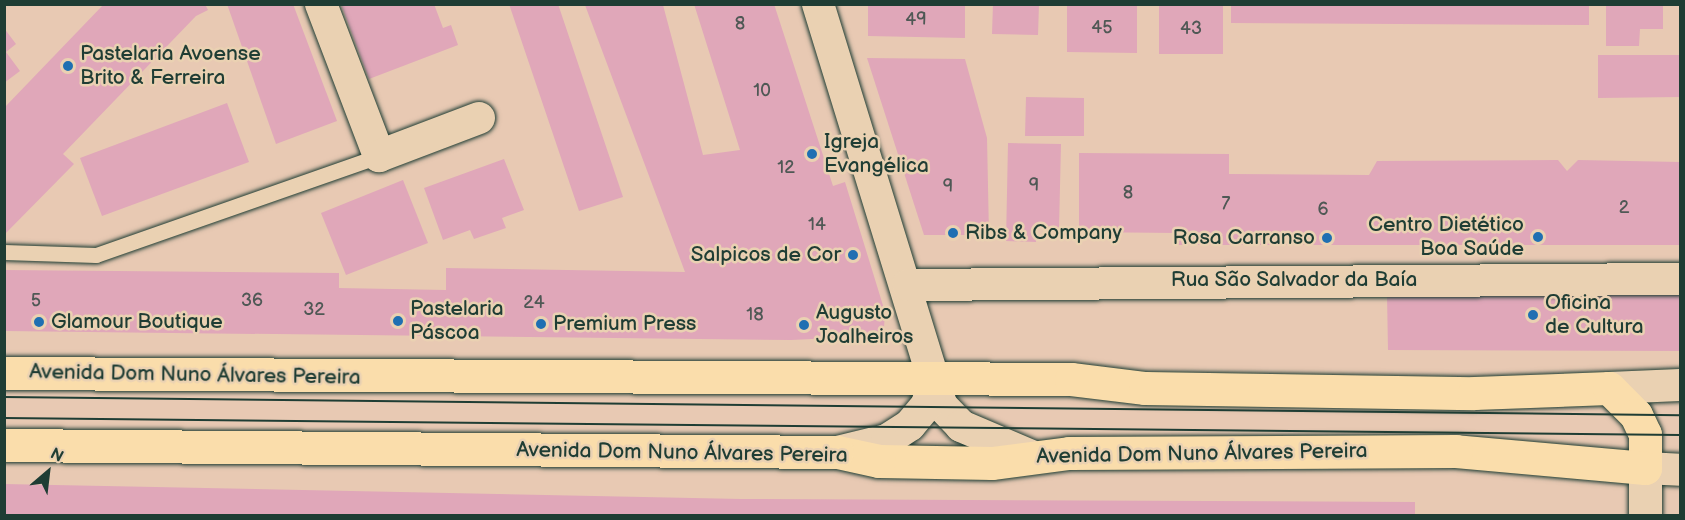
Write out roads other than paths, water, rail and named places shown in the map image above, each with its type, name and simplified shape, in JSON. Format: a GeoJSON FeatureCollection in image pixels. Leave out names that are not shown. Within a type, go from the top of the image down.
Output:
{"type":"FeatureCollection","features":[{"type":"Feature","properties":{"kind":"main road","name":"Avenida Dom Nuno Álvares Pereira"},"geometry":{"type":"LineString","coordinates":[[4,373],[933,382],[1071,379],[1145,388],[1474,393],[1609,388]]}},
{"type":"Feature","properties":{"kind":"main road"},"geometry":{"type":"LineString","coordinates":[[1609,388],[1636,415],[1645,434],[1645,468]]}},
{"type":"Feature","properties":{"kind":"main road","name":"Avenida Dom Nuno Álvares Pereira"},"geometry":{"type":"LineString","coordinates":[[4,446],[837,452],[924,462],[992,464],[1034,457],[1456,451],[1645,468]]}},
{"type":"Feature","properties":{"kind":"street"},"geometry":{"type":"LineString","coordinates":[[321,4],[379,156],[479,118]]}},
{"type":"Feature","properties":{"kind":"street"},"geometry":{"type":"LineString","coordinates":[[818,4],[908,285],[933,382],[942,406],[961,426],[1034,457]]}},
{"type":"Feature","properties":{"kind":"street","name":"Rua São Salvador da Baía"},"geometry":{"type":"LineString","coordinates":[[908,285],[1680,279]]}},
{"type":"Feature","properties":{"kind":"street"},"geometry":{"type":"LineString","coordinates":[[837,452],[887,440],[910,425],[927,405],[933,382]]}},
{"type":"Feature","properties":{"kind":"street","name":"Avenida Dom Nuno Álvares Pereira"},"geometry":{"type":"LineString","coordinates":[[1609,388],[1680,385]]}},
{"type":"Feature","properties":{"kind":"street"},"geometry":{"type":"LineString","coordinates":[[1645,468],[1645,516]]}},
{"type":"Feature","properties":{"kind":"street","name":"Avenida Dom Nuno Álvares Pereira"},"geometry":{"type":"LineString","coordinates":[[1645,468],[1680,470]]}},
{"type":"Feature","properties":{"kind":"lane"},"geometry":{"type":"LineString","coordinates":[[4,252],[96,255],[379,156]]}},
{"type":"Feature","properties":{"kind":"tram line"},"geometry":{"type":"LineString","coordinates":[[4,397],[1680,415]]}},
{"type":"Feature","properties":{"kind":"tram line"},"geometry":{"type":"LineString","coordinates":[[4,418],[1680,435]]}},
{"type":"Feature","properties":{"kind":"place","name":"Pastelaria Avoense Brito & Ferreira"},"geometry":{"type":"Point","coordinates":[68,66]}},
{"type":"Feature","properties":{"kind":"place","name":"Igreja Evangélica"},"geometry":{"type":"Point","coordinates":[812,154]}},
{"type":"Feature","properties":{"kind":"place","name":"Ribs & Company"},"geometry":{"type":"Point","coordinates":[953,233]}},
{"type":"Feature","properties":{"kind":"place","name":"Centro Dietético Boa Saúde"},"geometry":{"type":"Point","coordinates":[1538,237]}},
{"type":"Feature","properties":{"kind":"place","name":"Rosa Carranso"},"geometry":{"type":"Point","coordinates":[1327,238]}},
{"type":"Feature","properties":{"kind":"place","name":"Salpicos de Cor"},"geometry":{"type":"Point","coordinates":[853,255]}},
{"type":"Feature","properties":{"kind":"place","name":"Oficina de Cultura"},"geometry":{"type":"Point","coordinates":[1533,315]}},
{"type":"Feature","properties":{"kind":"place","name":"Pastelaria Páscoa"},"geometry":{"type":"Point","coordinates":[398,321]}},
{"type":"Feature","properties":{"kind":"place","name":"Glamour Boutique"},"geometry":{"type":"Point","coordinates":[39,322]}},
{"type":"Feature","properties":{"kind":"place","name":"Premium Press"},"geometry":{"type":"Point","coordinates":[541,324]}},
{"type":"Feature","properties":{"kind":"place","name":"Augusto Joalheiros"},"geometry":{"type":"Point","coordinates":[804,325]}}]}
